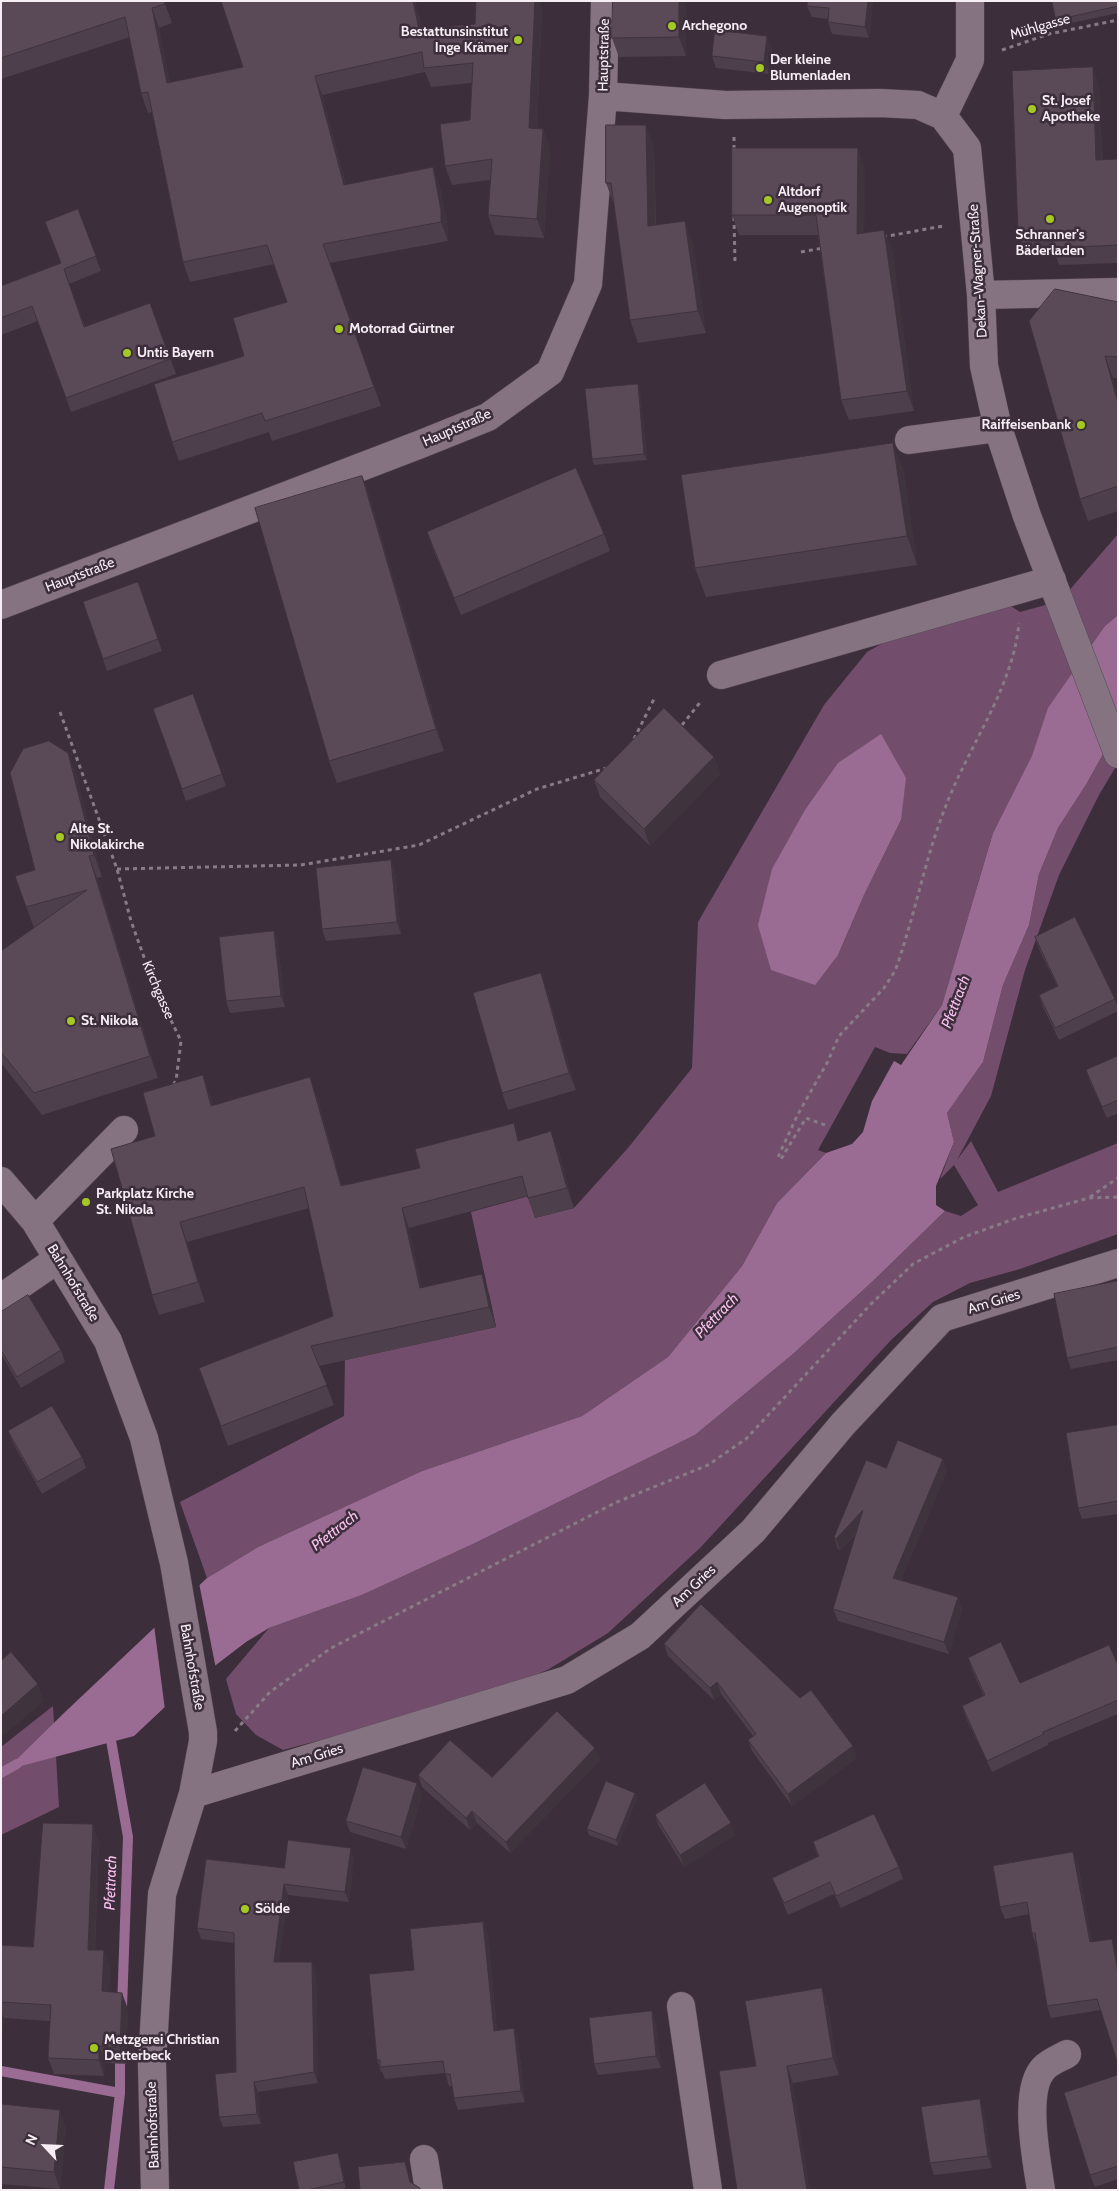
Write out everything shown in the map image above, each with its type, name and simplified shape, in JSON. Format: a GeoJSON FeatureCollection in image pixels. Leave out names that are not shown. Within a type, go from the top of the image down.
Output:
{"type":"FeatureCollection","features":[{"type":"Feature","properties":{"kind":"street","name":"Hauptstraße"},"geometry":{"type":"LineString","coordinates":[[1,605],[412,448],[488,417],[550,372],[588,284],[604,96],[605,1]]}},
{"type":"Feature","properties":{"kind":"street"},"geometry":{"type":"LineString","coordinates":[[943,116],[970,60],[970,1]]}},
{"type":"Feature","properties":{"kind":"street","name":"Dekan-Wagner-Straße"},"geometry":{"type":"LineString","coordinates":[[604,96],[725,105],[918,105],[943,116],[967,148],[981,295],[984,366],[998,428],[1026,516],[1118,754]]}},
{"type":"Feature","properties":{"kind":"street"},"geometry":{"type":"LineString","coordinates":[[981,295],[1118,292]]}},
{"type":"Feature","properties":{"kind":"street"},"geometry":{"type":"LineString","coordinates":[[909,440],[998,428]]}},
{"type":"Feature","properties":{"kind":"street"},"geometry":{"type":"LineString","coordinates":[[721,675],[1056,590]]}},
{"type":"Feature","properties":{"kind":"street"},"geometry":{"type":"LineString","coordinates":[[35,1221],[124,1130]]}},
{"type":"Feature","properties":{"kind":"street","name":"Bahnhofstraße"},"geometry":{"type":"LineString","coordinates":[[1,1181],[35,1221],[108,1340],[144,1438],[174,1563],[203,1736],[193,1794],[162,1894],[152,2064],[155,2190]]}},
{"type":"Feature","properties":{"kind":"street"},"geometry":{"type":"LineString","coordinates":[[1,1298],[58,1259]]}},
{"type":"Feature","properties":{"kind":"street","name":"Am Gries"},"geometry":{"type":"LineString","coordinates":[[193,1794],[567,1680],[640,1636],[754,1531],[843,1424],[942,1318],[1118,1262]]}},
{"type":"Feature","properties":{"kind":"street"},"geometry":{"type":"LineString","coordinates":[[681,2006],[708,2190]]}},
{"type":"Feature","properties":{"kind":"street"},"geometry":{"type":"LineString","coordinates":[[1041,2190],[1035,2149],[1032,2101],[1034,2090],[1043,2068],[1067,2054]]}},
{"type":"Feature","properties":{"kind":"street"},"geometry":{"type":"LineString","coordinates":[[424,2159],[429,2190]]}},
{"type":"Feature","properties":{"kind":"path","name":"Mühlgasse"},"geometry":{"type":"LineString","coordinates":[[970,60],[1049,34],[1118,20]]}},
{"type":"Feature","properties":{"kind":"path"},"geometry":{"type":"LineString","coordinates":[[725,105],[734,139],[734,158]]}},
{"type":"Feature","properties":{"kind":"path"},"geometry":{"type":"LineString","coordinates":[[734,216],[735,264]]}},
{"type":"Feature","properties":{"kind":"path"},"geometry":{"type":"LineString","coordinates":[[881,238],[975,220]]}},
{"type":"Feature","properties":{"kind":"path"},"geometry":{"type":"LineString","coordinates":[[801,252],[826,247]]}},
{"type":"Feature","properties":{"kind":"path"},"geometry":{"type":"LineString","coordinates":[[825,1125],[806,1118],[781,1158],[778,1157],[839,1036],[884,988],[895,971],[947,803],[1003,683],[1018,638],[1019,621]]}},
{"type":"Feature","properties":{"kind":"path"},"geometry":{"type":"LineString","coordinates":[[633,742],[654,699]]}},
{"type":"Feature","properties":{"kind":"path","name":"Kirchgasse"},"geometry":{"type":"LineString","coordinates":[[60,712],[117,869],[131,921],[154,985],[181,1041],[176,1081],[171,1087]]}},
{"type":"Feature","properties":{"kind":"path"},"geometry":{"type":"LineString","coordinates":[[117,869],[301,865],[419,844],[536,789],[612,766]]}},
{"type":"Feature","properties":{"kind":"path"},"geometry":{"type":"LineString","coordinates":[[1089,1198],[1118,1178]]}},
{"type":"Feature","properties":{"kind":"path"},"geometry":{"type":"LineString","coordinates":[[203,1736],[236,1730],[270,1692],[331,1648],[617,1502],[716,1460],[746,1439],[871,1304],[913,1264],[964,1237],[1017,1218],[1089,1198],[1118,1197]]}},
{"type":"Feature","properties":{"kind":"shaded area"},"geometry":{"type":"Polygon","coordinates":[[[1118,534],[1118,615],[1105,626],[1034,754],[993,833],[942,1005],[907,1054],[890,1053],[875,1047],[818,1150],[826,1153],[777,1203],[742,1266],[668,1357],[582,1416],[422,1471],[258,1547],[207,1578],[180,1502],[344,1416],[345,1360],[496,1327],[471,1212],[529,1196],[535,1218],[574,1208],[628,1148],[692,1068],[698,922],[824,705],[867,652],[915,625],[1006,603],[1020,612],[1060,601],[1118,534]],[[805,810],[838,955],[864,895],[901,820],[805,810]]]}},
{"type":"Feature","properties":{"kind":"shaded area"},"geometry":{"type":"Polygon","coordinates":[[[1118,727],[1118,763],[1099,795],[1059,875],[1025,970],[991,1096],[957,1160],[971,1141],[998,1192],[1118,1143],[1118,1234],[1020,1269],[970,1283],[933,1302],[891,1340],[701,1547],[608,1633],[549,1669],[494,1694],[283,1750],[256,1735],[236,1714],[226,1679],[269,1628],[362,1595],[473,1544],[695,1435],[793,1354],[873,1281],[945,1211],[961,1216],[978,1205],[954,1165],[940,1179],[954,1142],[947,1113],[983,1062],[1003,985],[1029,925],[1039,874],[1058,828],[1087,783],[1118,727]]]}},
{"type":"Feature","properties":{"kind":"shaded area"},"geometry":{"type":"Polygon","coordinates":[[[53,1706],[59,1807],[1,1835],[1,1747],[53,1706]]]}},
{"type":"Feature","properties":{"kind":"water"},"geometry":{"type":"Polygon","coordinates":[[[1118,615],[1118,727],[1087,783],[1058,828],[1039,874],[1029,925],[1003,985],[983,1062],[947,1113],[954,1142],[936,1186],[936,1205],[945,1211],[873,1281],[793,1354],[695,1435],[473,1544],[362,1595],[269,1628],[246,1642],[182,1691],[134,1736],[6,1770],[207,1578],[258,1547],[422,1471],[582,1416],[668,1357],[742,1266],[777,1203],[826,1153],[852,1144],[863,1132],[872,1101],[894,1061],[901,1065],[942,1005],[993,833],[1032,756],[1048,708],[1105,626],[1118,615]]]}},
{"type":"Feature","properties":{"kind":"water"},"geometry":{"type":"Polygon","coordinates":[[[881,734],[906,778],[901,820],[864,895],[838,955],[815,985],[771,970],[758,925],[772,869],[805,810],[838,763],[881,734]]]}},
{"type":"Feature","properties":{"kind":"pier"},"geometry":{"type":"Polygon","coordinates":[[[199,1583],[216,1669],[165,1710],[154,1625],[199,1583]]]}},
{"type":"Feature","properties":{"kind":"building"},"geometry":{"type":"Polygon","coordinates":[[[1,1],[164,1],[165,4],[152,8],[167,83],[243,67],[221,1],[413,1],[420,34],[420,29],[475,24],[476,1],[535,1],[529,128],[543,129],[537,219],[488,215],[492,159],[445,166],[440,124],[470,120],[473,63],[424,68],[422,52],[315,76],[344,185],[433,167],[441,210],[441,222],[323,244],[374,387],[265,421],[262,413],[172,442],[154,384],[244,356],[233,318],[287,302],[267,245],[183,262],[148,92],[141,93],[125,17],[1,58],[1,1]]]}},
{"type":"Feature","properties":{"kind":"building"},"geometry":{"type":"Polygon","coordinates":[[[613,1],[679,1],[679,37],[612,38],[613,1]]]}},
{"type":"Feature","properties":{"kind":"building"},"geometry":{"type":"Polygon","coordinates":[[[808,1],[868,1],[865,27],[828,22],[829,8],[807,6],[808,1]]]}},
{"type":"Feature","properties":{"kind":"building"},"geometry":{"type":"Polygon","coordinates":[[[1052,1],[1118,1],[1118,6],[1056,20],[1052,1]]]}},
{"type":"Feature","properties":{"kind":"building"},"geometry":{"type":"Polygon","coordinates":[[[715,30],[767,36],[764,62],[712,56],[715,30]]]}},
{"type":"Feature","properties":{"kind":"building"},"geometry":{"type":"Polygon","coordinates":[[[1093,67],[1096,160],[1118,159],[1118,245],[1053,248],[1052,231],[1018,232],[1012,71],[1093,67]]]}},
{"type":"Feature","properties":{"kind":"building"},"geometry":{"type":"Polygon","coordinates":[[[606,125],[646,125],[648,226],[685,221],[698,311],[630,320],[611,183],[606,183],[606,125]]]}},
{"type":"Feature","properties":{"kind":"building"},"geometry":{"type":"Polygon","coordinates":[[[732,148],[858,148],[857,234],[884,230],[907,391],[841,400],[816,215],[732,215],[732,148]]]}},
{"type":"Feature","properties":{"kind":"building"},"geometry":{"type":"Polygon","coordinates":[[[78,209],[96,256],[64,269],[84,327],[150,303],[170,359],[66,398],[32,306],[1,318],[1,286],[61,263],[45,222],[78,209]]]}},
{"type":"Feature","properties":{"kind":"building"},"geometry":{"type":"Polygon","coordinates":[[[1055,289],[1118,302],[1118,357],[1105,356],[1118,403],[1118,486],[1080,499],[1029,321],[1055,289]]]}},
{"type":"Feature","properties":{"kind":"building"},"geometry":{"type":"Polygon","coordinates":[[[638,384],[644,454],[592,459],[585,389],[638,384]]]}},
{"type":"Feature","properties":{"kind":"building"},"geometry":{"type":"Polygon","coordinates":[[[893,443],[907,536],[695,568],[681,475],[893,443]]]}},
{"type":"Feature","properties":{"kind":"building"},"geometry":{"type":"Polygon","coordinates":[[[576,468],[604,534],[454,598],[427,532],[576,468]]]}},
{"type":"Feature","properties":{"kind":"building"},"geometry":{"type":"Polygon","coordinates":[[[362,476],[436,729],[329,761],[255,508],[362,476]]]}},
{"type":"Feature","properties":{"kind":"building"},"geometry":{"type":"Polygon","coordinates":[[[138,582],[158,639],[103,659],[83,602],[138,582]]]}},
{"type":"Feature","properties":{"kind":"building"},"geometry":{"type":"Polygon","coordinates":[[[193,694],[222,774],[182,789],[153,709],[193,694]]]}},
{"type":"Feature","properties":{"kind":"building"},"geometry":{"type":"Polygon","coordinates":[[[664,708],[714,757],[644,829],[594,780],[664,708]]]}},
{"type":"Feature","properties":{"kind":"building","name":"St. Nikola"},"geometry":{"type":"Polygon","coordinates":[[[49,741],[68,753],[94,855],[89,856],[150,1056],[34,1093],[1,1052],[1,951],[87,890],[26,907],[15,876],[35,870],[10,773],[23,749],[49,741]]]}},
{"type":"Feature","properties":{"kind":"building"},"geometry":{"type":"Polygon","coordinates":[[[391,860],[397,922],[322,929],[316,868],[391,860]]]}},
{"type":"Feature","properties":{"kind":"building"},"geometry":{"type":"Polygon","coordinates":[[[1075,917],[1115,999],[1055,1028],[1039,995],[1058,986],[1035,937],[1075,917]]]}},
{"type":"Feature","properties":{"kind":"building"},"geometry":{"type":"Polygon","coordinates":[[[274,931],[281,996],[226,1001],[219,937],[274,931]]]}},
{"type":"Feature","properties":{"kind":"building"},"geometry":{"type":"Polygon","coordinates":[[[541,973],[569,1073],[502,1093],[473,993],[541,973]]]}},
{"type":"Feature","properties":{"kind":"building"},"geometry":{"type":"Polygon","coordinates":[[[1118,1056],[1118,1100],[1102,1107],[1086,1070],[1118,1056]]]}},
{"type":"Feature","properties":{"kind":"building"},"geometry":{"type":"Polygon","coordinates":[[[203,1075],[211,1106],[310,1077],[341,1186],[420,1168],[415,1149],[514,1123],[518,1141],[551,1131],[567,1188],[528,1198],[522,1176],[402,1208],[420,1288],[482,1274],[489,1307],[311,1346],[327,1385],[221,1426],[199,1368],[333,1316],[304,1187],[180,1222],[198,1282],[152,1295],[111,1149],[155,1136],[143,1093],[203,1075]]]}},
{"type":"Feature","properties":{"kind":"building"},"geometry":{"type":"Polygon","coordinates":[[[1117,1281],[1118,1347],[1067,1358],[1054,1294],[1117,1281]]]}},
{"type":"Feature","properties":{"kind":"building"},"geometry":{"type":"Polygon","coordinates":[[[28,1295],[61,1350],[17,1377],[1,1350],[1,1312],[28,1295]]]}},
{"type":"Feature","properties":{"kind":"building"},"geometry":{"type":"Polygon","coordinates":[[[52,1406],[82,1457],[37,1482],[8,1431],[52,1406]]]}},
{"type":"Feature","properties":{"kind":"building"},"geometry":{"type":"Polygon","coordinates":[[[1118,1425],[1118,1501],[1078,1508],[1066,1433],[1118,1425]]]}},
{"type":"Feature","properties":{"kind":"building"},"geometry":{"type":"Polygon","coordinates":[[[898,1440],[943,1459],[893,1578],[958,1597],[944,1642],[833,1609],[863,1510],[836,1539],[834,1537],[866,1460],[886,1468],[898,1440]]]}},
{"type":"Feature","properties":{"kind":"building"},"geometry":{"type":"Polygon","coordinates":[[[701,1604],[800,1698],[811,1690],[853,1746],[788,1794],[748,1740],[756,1734],[717,1682],[710,1688],[664,1644],[701,1604]]]}},
{"type":"Feature","properties":{"kind":"building"},"geometry":{"type":"Polygon","coordinates":[[[1001,1642],[1020,1683],[1109,1645],[1118,1665],[1118,1700],[1043,1732],[1044,1734],[987,1761],[962,1706],[985,1695],[968,1658],[1001,1642]]]}},
{"type":"Feature","properties":{"kind":"building"},"geometry":{"type":"Polygon","coordinates":[[[11,1652],[38,1684],[1,1716],[1,1661],[11,1652]]]}},
{"type":"Feature","properties":{"kind":"building"},"geometry":{"type":"Polygon","coordinates":[[[557,1711],[595,1748],[506,1842],[472,1811],[466,1818],[418,1775],[450,1740],[492,1777],[557,1711]]]}},
{"type":"Feature","properties":{"kind":"building"},"geometry":{"type":"Polygon","coordinates":[[[363,1767],[417,1783],[401,1837],[346,1821],[363,1767]]]}},
{"type":"Feature","properties":{"kind":"building"},"geometry":{"type":"Polygon","coordinates":[[[606,1781],[635,1793],[616,1840],[587,1829],[606,1781]]]}},
{"type":"Feature","properties":{"kind":"building"},"geometry":{"type":"Polygon","coordinates":[[[705,1783],[731,1823],[680,1855],[655,1815],[705,1783]]]}},
{"type":"Feature","properties":{"kind":"building"},"geometry":{"type":"Polygon","coordinates":[[[874,1814],[899,1867],[836,1896],[830,1882],[784,1903],[772,1878],[819,1856],[813,1842],[874,1814]]]}},
{"type":"Feature","properties":{"kind":"building"},"geometry":{"type":"Polygon","coordinates":[[[43,1823],[93,1824],[88,1950],[104,1950],[102,1991],[122,1993],[120,2048],[99,2046],[99,2060],[48,2058],[51,2005],[1,2002],[1,1945],[33,1947],[43,1823]]]}},
{"type":"Feature","properties":{"kind":"building"},"geometry":{"type":"Polygon","coordinates":[[[288,1840],[351,1848],[345,1892],[284,1884],[274,1962],[312,1962],[314,2072],[254,2082],[257,2114],[219,2117],[215,2074],[236,2072],[234,1933],[197,1928],[206,1859],[284,1868],[288,1840]]]}},
{"type":"Feature","properties":{"kind":"building"},"geometry":{"type":"Polygon","coordinates":[[[1073,1852],[1090,1942],[1112,1939],[1118,1973],[1118,2064],[1097,1999],[1047,2006],[1035,1933],[1032,1933],[1027,1902],[1000,1907],[993,1866],[1073,1852]]]}},
{"type":"Feature","properties":{"kind":"building"},"geometry":{"type":"Polygon","coordinates":[[[483,1922],[494,2031],[514,2028],[521,2091],[454,2098],[450,2074],[445,2074],[443,2061],[380,2067],[380,2060],[377,2060],[369,1974],[414,1970],[410,1929],[483,1922]]]}},
{"type":"Feature","properties":{"kind":"building"},"geometry":{"type":"Polygon","coordinates":[[[822,1988],[833,2058],[787,2066],[807,2190],[737,2190],[719,2071],[756,2066],[745,2001],[822,1988]]]}},
{"type":"Feature","properties":{"kind":"building"},"geometry":{"type":"Polygon","coordinates":[[[652,2011],[656,2056],[594,2064],[589,2018],[652,2011]]]}},
{"type":"Feature","properties":{"kind":"building"},"geometry":{"type":"Polygon","coordinates":[[[1118,2075],[1118,2166],[1090,2175],[1064,2093],[1118,2075]]]}},
{"type":"Feature","properties":{"kind":"building"},"geometry":{"type":"Polygon","coordinates":[[[980,2099],[988,2156],[930,2163],[921,2107],[980,2099]]]}},
{"type":"Feature","properties":{"kind":"building"},"geometry":{"type":"Polygon","coordinates":[[[1,2104],[60,2110],[54,2172],[1,2167],[1,2104]]]}},
{"type":"Feature","properties":{"kind":"building"},"geometry":{"type":"Polygon","coordinates":[[[338,2153],[344,2182],[299,2190],[293,2162],[338,2153]]]}},
{"type":"Feature","properties":{"kind":"building"},"geometry":{"type":"Polygon","coordinates":[[[405,2162],[410,2182],[420,2188],[420,2190],[360,2190],[358,2167],[405,2162]]]}},
{"type":"Feature","properties":{"kind":"waterway","name":"Pfettrach"},"geometry":{"type":"LineString","coordinates":[[109,1729],[128,1837],[122,2008]]}},
{"type":"Feature","properties":{"kind":"waterway","name":"Pfettrach"},"geometry":{"type":"LineString","coordinates":[[1,1773],[17,1764]]}},
{"type":"Feature","properties":{"kind":"waterway","name":"Pfettrach"},"geometry":{"type":"LineString","coordinates":[[109,2190],[120,2093],[120,2064]]}},
{"type":"Feature","properties":{"kind":"waterway","name":"Pfettrach"},"geometry":{"type":"LineString","coordinates":[[1,2071],[120,2093]]}},
{"type":"Feature","properties":{"kind":"place","name":"Archegono"},"geometry":{"type":"Point","coordinates":[672,26]}},
{"type":"Feature","properties":{"kind":"place","name":"Bestattunsinstitut Inge Krämer"},"geometry":{"type":"Point","coordinates":[518,40]}},
{"type":"Feature","properties":{"kind":"place","name":"Der kleine Blumenladen"},"geometry":{"type":"Point","coordinates":[760,68]}},
{"type":"Feature","properties":{"kind":"place","name":"St. Josef Apotheke"},"geometry":{"type":"Point","coordinates":[1032,109]}},
{"type":"Feature","properties":{"kind":"place","name":"Altdorf Augenoptik"},"geometry":{"type":"Point","coordinates":[768,200]}},
{"type":"Feature","properties":{"kind":"place","name":"Schranner's Bäderladen"},"geometry":{"type":"Point","coordinates":[1050,219]}},
{"type":"Feature","properties":{"kind":"place","name":"Motorrad Gürtner"},"geometry":{"type":"Point","coordinates":[339,329]}},
{"type":"Feature","properties":{"kind":"place","name":"Untis Bayern"},"geometry":{"type":"Point","coordinates":[127,353]}},
{"type":"Feature","properties":{"kind":"place","name":"Raiffeisenbank"},"geometry":{"type":"Point","coordinates":[1081,425]}},
{"type":"Feature","properties":{"kind":"place","name":"Alte St. Nikolakirche"},"geometry":{"type":"Point","coordinates":[60,837]}},
{"type":"Feature","properties":{"kind":"place","name":"St. Nikola"},"geometry":{"type":"Point","coordinates":[71,1021]}},
{"type":"Feature","properties":{"kind":"place","name":"Parkplatz Kirche St. Nikola"},"geometry":{"type":"Point","coordinates":[86,1202]}},
{"type":"Feature","properties":{"kind":"place","name":"Sölde"},"geometry":{"type":"Point","coordinates":[245,1909]}},
{"type":"Feature","properties":{"kind":"place","name":"Metzgerei Christian Detterbeck"},"geometry":{"type":"Point","coordinates":[94,2048]}}]}
